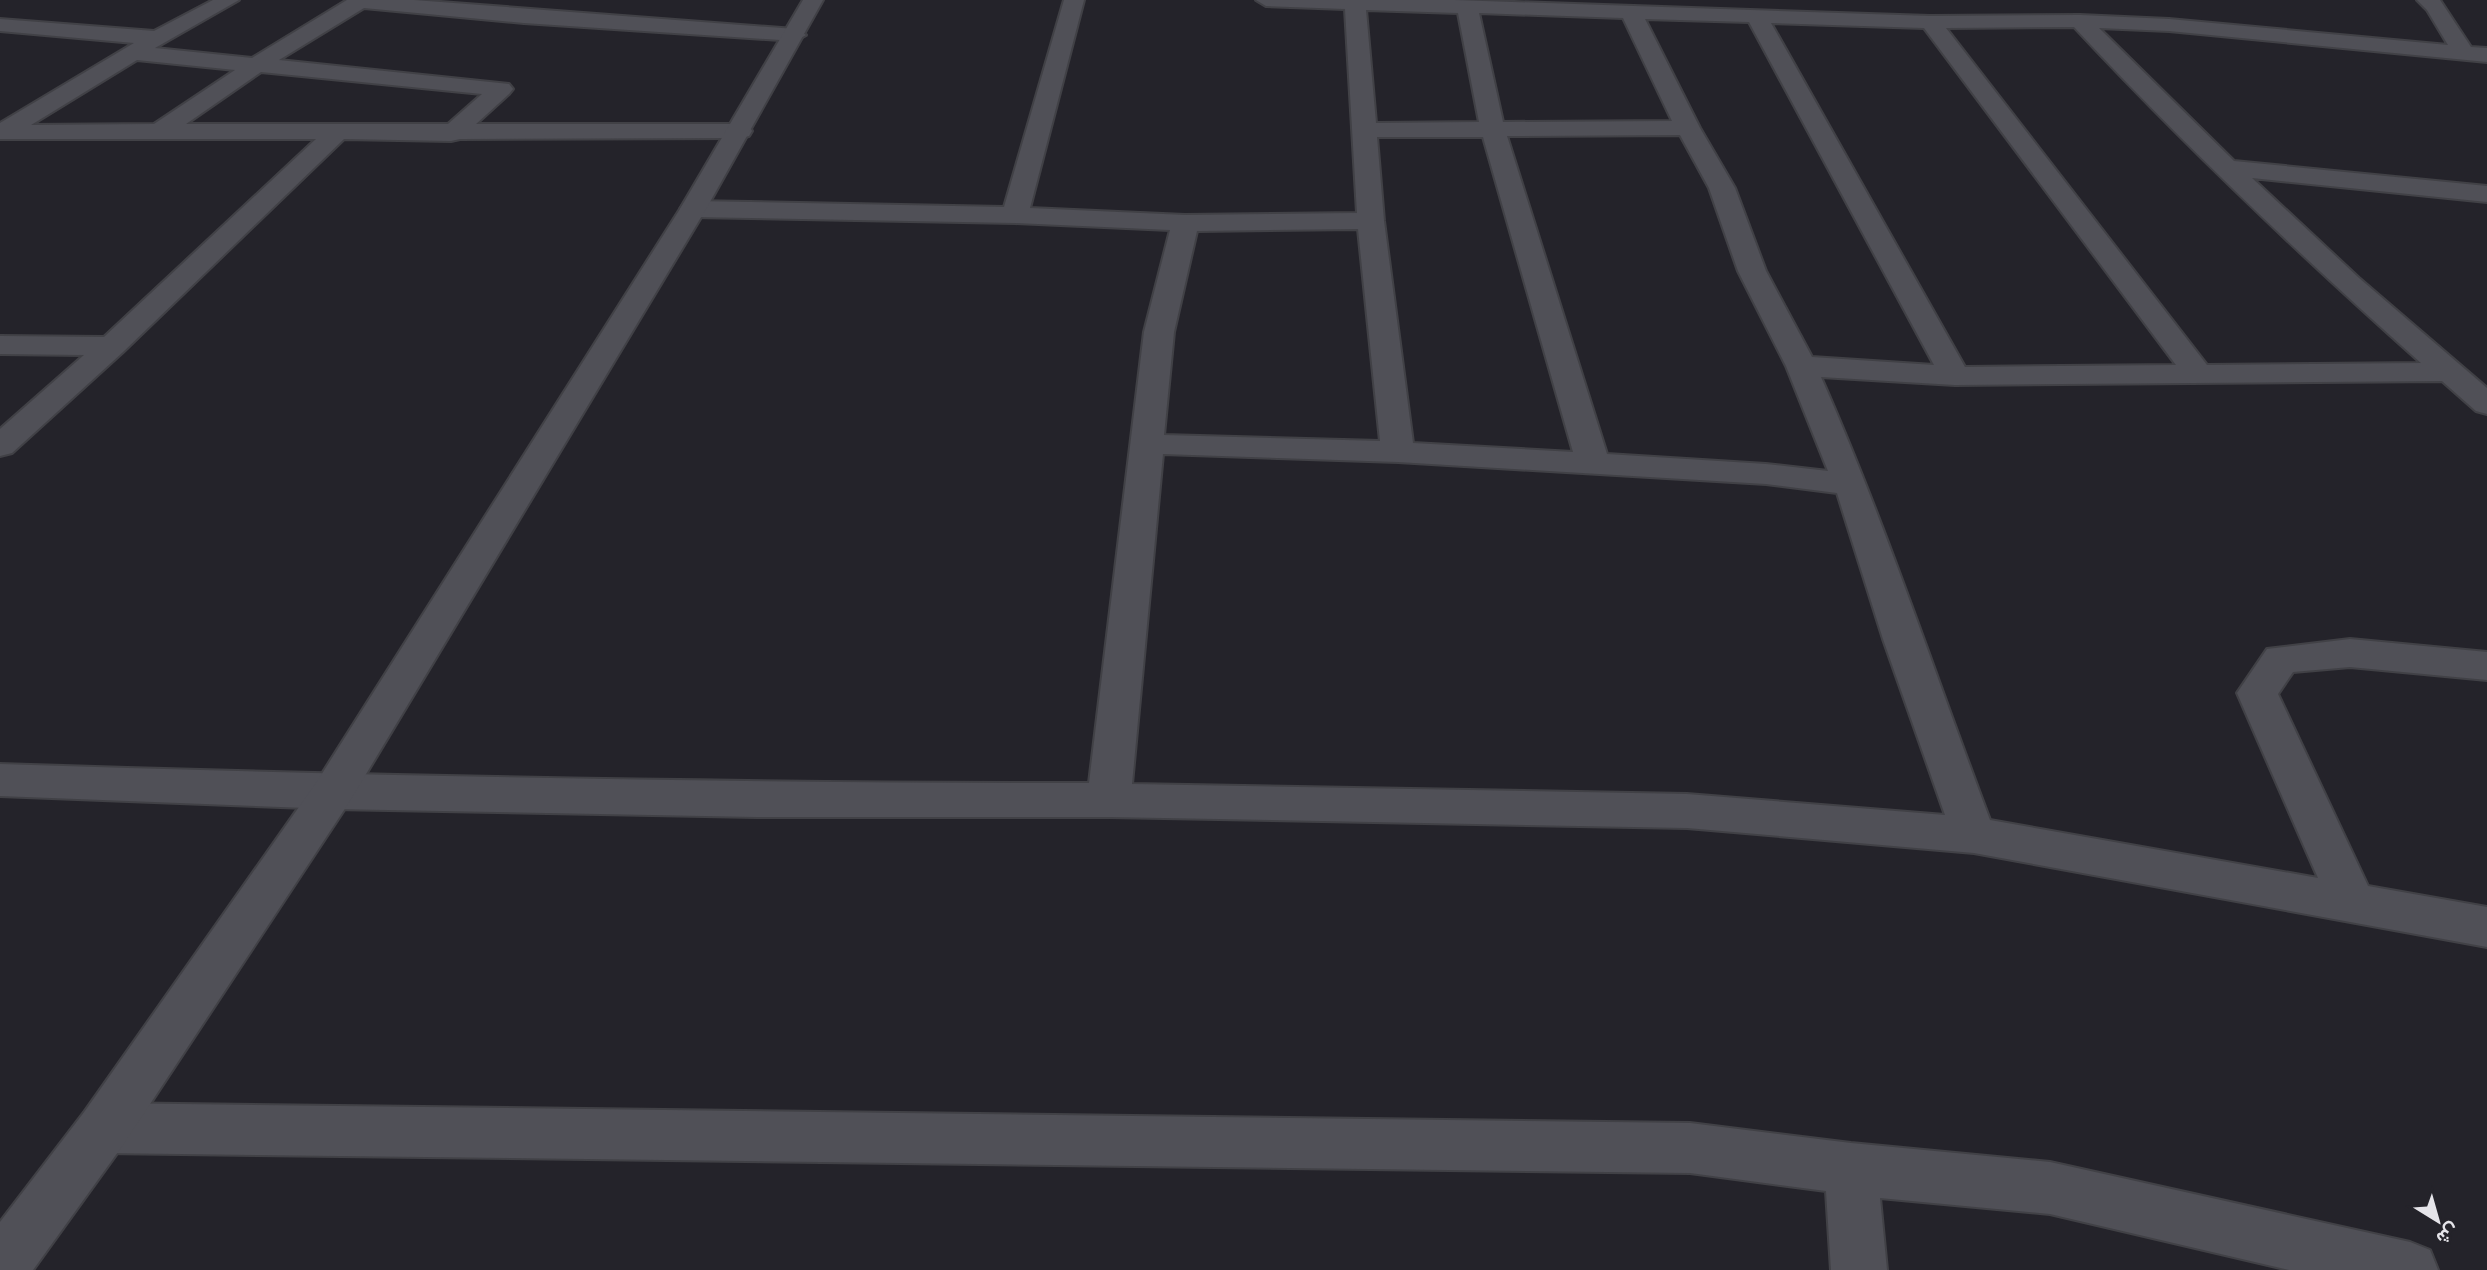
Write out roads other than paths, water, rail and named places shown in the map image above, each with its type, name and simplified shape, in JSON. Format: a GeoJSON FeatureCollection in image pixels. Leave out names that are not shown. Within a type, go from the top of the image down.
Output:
{"type":"FeatureCollection","features":[{"type":"Feature","properties":{"kind":"street"},"geometry":{"type":"LineString","coordinates":[[1,132],[157,38],[229,0]]}},
{"type":"Feature","properties":{"kind":"street"},"geometry":{"type":"LineString","coordinates":[[159,132],[258,64],[362,0],[537,18],[795,35]]}},
{"type":"Feature","properties":{"kind":"street"},"geometry":{"type":"LineString","coordinates":[[0,1268],[104,1128],[333,792],[693,209],[813,0]]}},
{"type":"Feature","properties":{"kind":"street"},"geometry":{"type":"LineString","coordinates":[[1015,215],[1074,0]]}},
{"type":"Feature","properties":{"kind":"street"},"geometry":{"type":"LineString","coordinates":[[1266,0],[1930,22],[2080,21],[2169,25],[2487,55]]}},
{"type":"Feature","properties":{"kind":"street"},"geometry":{"type":"LineString","coordinates":[[1884,0],[1898,21]]}},
{"type":"Feature","properties":{"kind":"street"},"geometry":{"type":"LineString","coordinates":[[2427,0],[2435,6],[2463,52]]}},
{"type":"Feature","properties":{"kind":"street"},"geometry":{"type":"LineString","coordinates":[[1355,3],[1371,220],[1398,452]]}},
{"type":"Feature","properties":{"kind":"street"},"geometry":{"type":"LineString","coordinates":[[1467,7],[1493,130],[1594,465]]}},
{"type":"Feature","properties":{"kind":"street"},"geometry":{"type":"LineString","coordinates":[[1631,12],[1688,128],[1722,188],[1752,271],[1801,366],[1851,484],[1902,639],[1974,835]]}},
{"type":"Feature","properties":{"kind":"street"},"geometry":{"type":"LineString","coordinates":[[1756,16],[1955,376]]}},
{"type":"Feature","properties":{"kind":"street"},"geometry":{"type":"LineString","coordinates":[[2080,21],[2158,103],[2349,284],[2487,404]]}},
{"type":"Feature","properties":{"kind":"street"},"geometry":{"type":"LineString","coordinates":[[1930,22],[2200,376]]}},
{"type":"Feature","properties":{"kind":"street"},"geometry":{"type":"LineString","coordinates":[[0,24],[157,38]]}},
{"type":"Feature","properties":{"kind":"street"},"geometry":{"type":"LineString","coordinates":[[135,53],[501,89],[452,134]]}},
{"type":"Feature","properties":{"kind":"street"},"geometry":{"type":"LineString","coordinates":[[1363,130],[1688,128]]}},
{"type":"Feature","properties":{"kind":"street"},"geometry":{"type":"LineString","coordinates":[[1,132],[452,134],[740,131]]}},
{"type":"Feature","properties":{"kind":"street"},"geometry":{"type":"LineString","coordinates":[[0,446],[112,346],[335,134]]}},
{"type":"Feature","properties":{"kind":"street"},"geometry":{"type":"LineString","coordinates":[[2228,168],[2487,194]]}},
{"type":"Feature","properties":{"kind":"street"},"geometry":{"type":"LineString","coordinates":[[693,209],[1015,215],[1185,223],[1371,220]]}},
{"type":"Feature","properties":{"kind":"street"},"geometry":{"type":"LineString","coordinates":[[1109,800],[1159,332],[1185,223]]}},
{"type":"Feature","properties":{"kind":"street"},"geometry":{"type":"LineString","coordinates":[[0,345],[112,346]]}},
{"type":"Feature","properties":{"kind":"street"},"geometry":{"type":"LineString","coordinates":[[1801,366],[1955,376],[2452,372]]}},
{"type":"Feature","properties":{"kind":"street"},"geometry":{"type":"LineString","coordinates":[[1149,444],[1398,452],[1766,474],[1851,484]]}},
{"type":"Feature","properties":{"kind":"street"},"geometry":{"type":"LineString","coordinates":[[2352,902],[2257,693],[2281,659],[2350,653],[2487,666]]}},
{"type":"Feature","properties":{"kind":"street"},"geometry":{"type":"LineString","coordinates":[[0,780],[333,792],[756,800],[1109,800],[1687,811],[1974,835],[2487,927]]}},
{"type":"Feature","properties":{"kind":"street"},"geometry":{"type":"LineString","coordinates":[[104,1128],[1690,1148],[1851,1170],[2050,1188],[2410,1270]]}},
{"type":"Feature","properties":{"kind":"street"},"geometry":{"type":"LineString","coordinates":[[1851,1170],[1859,1270]]}}]}
